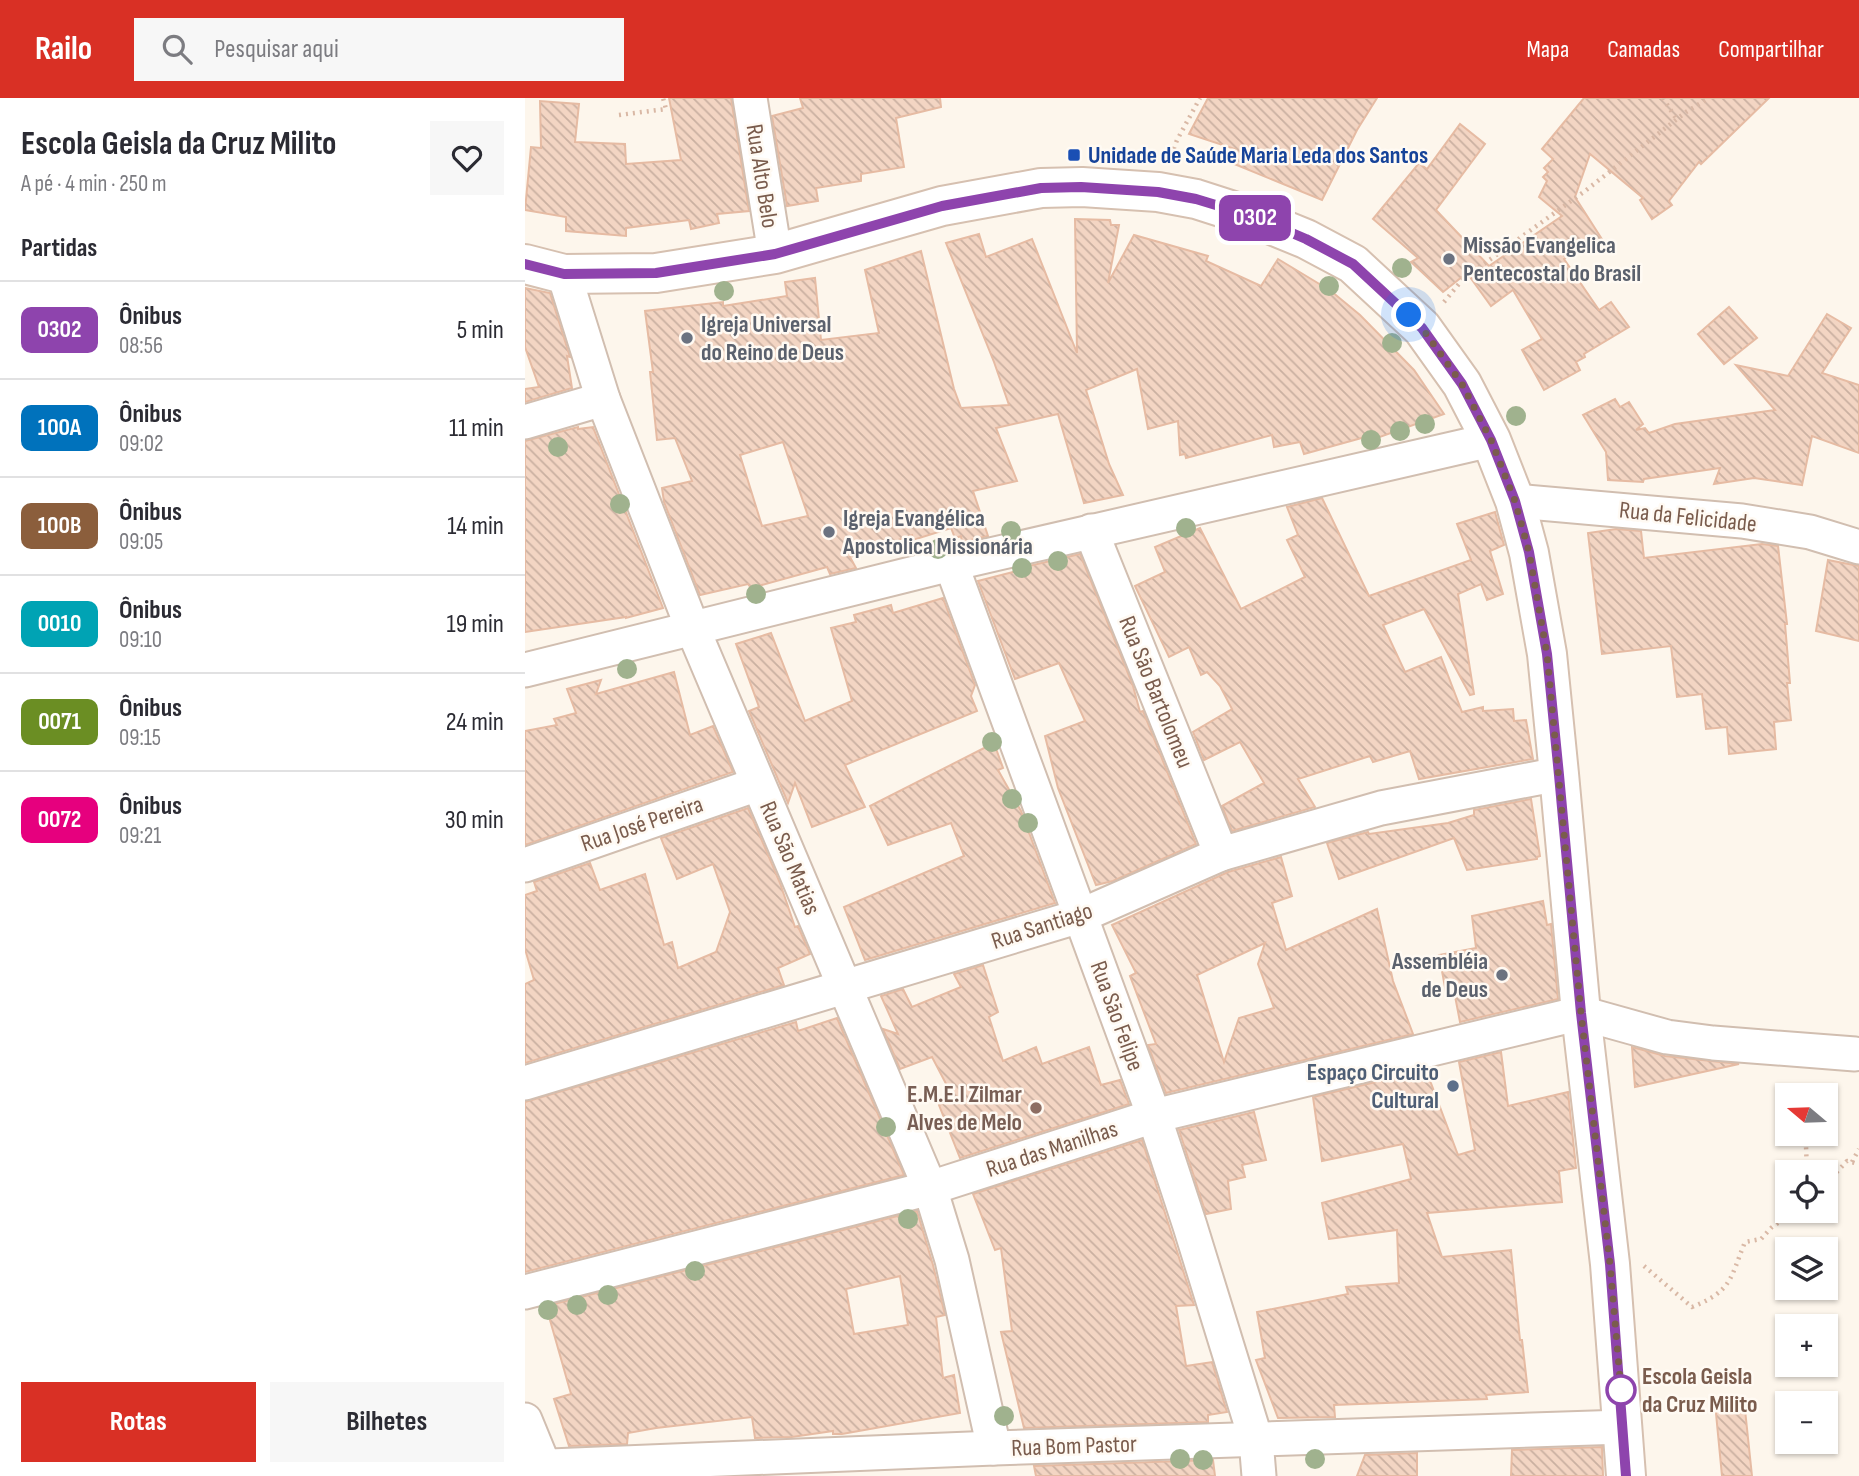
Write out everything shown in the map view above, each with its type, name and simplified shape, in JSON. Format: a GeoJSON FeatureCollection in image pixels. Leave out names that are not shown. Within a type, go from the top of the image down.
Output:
{"type":"FeatureCollection","features":[{"type":"Feature","properties":{"kind":"main road"},"geometry":{"type":"LineString","coordinates":[[525,264],[564,274],[656,273],[768,255],[942,206],[1041,188],[1081,187],[1158,192],[1196,199],[1252,216],[1306,239],[1353,264],[1422,328],[1462,384],[1491,440],[1515,501],[1529,552],[1547,654],[1581,1013],[1610,1264],[1626,1476]]}},
{"type":"Feature","properties":{"kind":"street","name":"Rua Alto Belo"},"geometry":{"type":"LineString","coordinates":[[750,98],[768,255]]}},
{"type":"Feature","properties":{"kind":"street","name":"Rua São Matias"},"geometry":{"type":"LineString","coordinates":[[564,274],[603,399],[691,627],[930,1188],[951,1260],[994,1448]]}},
{"type":"Feature","properties":{"kind":"street"},"geometry":{"type":"LineString","coordinates":[[525,422],[603,399]]}},
{"type":"Feature","properties":{"kind":"street"},"geometry":{"type":"LineString","coordinates":[[525,670],[951,564],[1491,440]]}},
{"type":"Feature","properties":{"kind":"street","name":"Rua da Felicidade"},"geometry":{"type":"LineString","coordinates":[[1515,501],[1742,521],[1810,532],[1859,547]]}},
{"type":"Feature","properties":{"kind":"street","name":"Rua São Bartolomeu"},"geometry":{"type":"LineString","coordinates":[[1091,531],[1221,854]]}},
{"type":"Feature","properties":{"kind":"street","name":"Rua São Felipe"},"geometry":{"type":"LineString","coordinates":[[951,564],[1154,1116],[1256,1440],[1259,1476]]}},
{"type":"Feature","properties":{"kind":"street","name":"Rua Santiago"},"geometry":{"type":"LineString","coordinates":[[525,1083],[1080,916],[1221,854],[1381,808],[1559,775]]}},
{"type":"Feature","properties":{"kind":"street","name":"Rua José Pereira"},"geometry":{"type":"LineString","coordinates":[[525,864],[758,784]]}},
{"type":"Feature","properties":{"kind":"street"},"geometry":{"type":"LineString","coordinates":[[1581,1013],[1667,1037],[1855,1054]]}},
{"type":"Feature","properties":{"kind":"street","name":"Rua das Manilhas"},"geometry":{"type":"LineString","coordinates":[[525,1292],[930,1188],[1154,1116],[1581,1013]]}},
{"type":"Feature","properties":{"kind":"street"},"geometry":{"type":"LineString","coordinates":[[525,1420],[539,1470]]}},
{"type":"Feature","properties":{"kind":"street","name":"Rua Bom Pastor"},"geometry":{"type":"LineString","coordinates":[[539,1470],[994,1448],[1624,1427]]}},
{"type":"Feature","properties":{"kind":"path"},"geometry":{"type":"LineString","coordinates":[[619,115],[666,108],[663,98]]}},
{"type":"Feature","properties":{"kind":"path"},"geometry":{"type":"LineString","coordinates":[[1158,192],[1177,140],[1200,98]]}},
{"type":"Feature","properties":{"kind":"path"},"geometry":{"type":"LineString","coordinates":[[1663,98],[1677,120]]}},
{"type":"Feature","properties":{"kind":"path"},"geometry":{"type":"LineString","coordinates":[[1422,328],[1463,279],[1585,191],[1686,112],[1709,98]]}},
{"type":"Feature","properties":{"kind":"path"},"geometry":{"type":"LineString","coordinates":[[1852,1162],[1859,1149]]}},
{"type":"Feature","properties":{"kind":"path"},"geometry":{"type":"LineString","coordinates":[[1838,1171],[1847,1161],[1859,1164]]}},
{"type":"Feature","properties":{"kind":"path"},"geometry":{"type":"LineString","coordinates":[[1610,1264],[1640,1263],[1692,1307],[1725,1290],[1745,1242],[1761,1239],[1778,1223]]}},
{"type":"Feature","properties":{"kind":"building"},"geometry":{"type":"Polygon","coordinates":[[[669,98],[731,98],[749,211],[717,214],[719,223],[691,229],[689,220],[626,228],[626,236],[566,231],[566,217],[525,210],[531,147],[541,148],[540,101],[579,104],[575,142],[625,144],[626,164],[681,160],[669,98]]]}},
{"type":"Feature","properties":{"kind":"building"},"geometry":{"type":"Polygon","coordinates":[[[800,98],[940,98],[941,107],[896,118],[904,167],[861,174],[861,181],[816,188],[818,201],[787,206],[772,116],[803,108],[800,98]]]}},
{"type":"Feature","properties":{"kind":"building"},"geometry":{"type":"Polygon","coordinates":[[[1208,98],[1377,98],[1357,130],[1322,200],[1227,161],[1235,149],[1189,134],[1208,98]]]}},
{"type":"Feature","properties":{"kind":"building"},"geometry":{"type":"Polygon","coordinates":[[[1584,98],[1769,98],[1701,164],[1699,162],[1669,201],[1672,205],[1652,219],[1640,200],[1643,198],[1590,154],[1575,197],[1607,247],[1601,252],[1590,241],[1564,259],[1599,310],[1611,302],[1629,327],[1584,354],[1585,357],[1576,362],[1580,370],[1544,390],[1522,350],[1542,339],[1513,290],[1491,306],[1467,273],[1443,292],[1411,262],[1418,258],[1373,219],[1419,163],[1427,169],[1460,124],[1485,144],[1436,210],[1489,266],[1562,216],[1539,197],[1547,181],[1543,177],[1548,172],[1544,168],[1553,159],[1542,149],[1584,98]]]}},
{"type":"Feature","properties":{"kind":"building"},"geometry":{"type":"Polygon","coordinates":[[[1075,219],[1110,220],[1111,225],[1119,225],[1108,283],[1134,235],[1208,256],[1206,261],[1261,286],[1278,259],[1331,291],[1360,315],[1414,370],[1444,414],[1377,438],[1376,434],[1304,454],[1300,442],[1274,447],[1272,435],[1186,458],[1185,454],[1180,455],[1178,421],[1148,429],[1137,369],[1086,390],[1109,464],[1123,495],[1084,503],[1058,414],[996,428],[1017,481],[973,491],[988,536],[962,542],[961,536],[955,538],[951,528],[913,540],[912,535],[850,557],[856,568],[830,574],[827,567],[751,588],[748,584],[700,595],[664,502],[662,488],[692,481],[675,438],[657,440],[650,372],[653,372],[645,311],[723,302],[723,306],[787,296],[785,282],[815,278],[821,340],[879,333],[865,270],[921,251],[961,408],[1009,405],[946,243],[979,234],[986,257],[1032,239],[1077,353],[1075,219]],[[783,442],[740,455],[762,526],[808,516],[783,442]]]}},
{"type":"Feature","properties":{"kind":"building"},"geometry":{"type":"Polygon","coordinates":[[[525,288],[550,293],[570,357],[567,356],[572,388],[525,402],[525,389],[539,387],[525,347],[525,288]]]}},
{"type":"Feature","properties":{"kind":"building"},"geometry":{"type":"Polygon","coordinates":[[[1729,307],[1757,338],[1724,364],[1698,334],[1729,307]]]}},
{"type":"Feature","properties":{"kind":"building"},"geometry":{"type":"Polygon","coordinates":[[[1827,314],[1851,328],[1822,373],[1859,385],[1859,453],[1812,436],[1802,485],[1754,478],[1714,484],[1720,468],[1644,479],[1643,482],[1608,480],[1606,452],[1583,415],[1615,399],[1620,407],[1629,402],[1643,424],[1636,430],[1645,428],[1649,433],[1675,424],[1775,410],[1736,365],[1788,376],[1827,314]]]}},
{"type":"Feature","properties":{"kind":"building"},"geometry":{"type":"Polygon","coordinates":[[[578,427],[593,427],[663,608],[626,618],[525,632],[525,441],[578,427]]]}},
{"type":"Feature","properties":{"kind":"building"},"geometry":{"type":"Polygon","coordinates":[[[1322,498],[1369,596],[1471,560],[1457,524],[1495,512],[1504,545],[1490,551],[1503,594],[1487,600],[1481,584],[1458,594],[1474,694],[1470,695],[1424,609],[1383,625],[1405,672],[1441,657],[1462,712],[1483,707],[1483,711],[1513,709],[1514,721],[1526,720],[1533,759],[1419,779],[1410,751],[1373,762],[1370,756],[1298,779],[1315,807],[1232,831],[1222,806],[1264,783],[1240,742],[1204,760],[1193,732],[1232,709],[1220,686],[1207,672],[1201,675],[1189,647],[1169,657],[1135,586],[1165,572],[1155,547],[1200,528],[1241,609],[1305,577],[1287,540],[1298,535],[1287,507],[1322,498]]]}},
{"type":"Feature","properties":{"kind":"building"},"geometry":{"type":"Polygon","coordinates":[[[1616,529],[1641,531],[1644,558],[1762,544],[1778,546],[1787,624],[1790,683],[1787,683],[1791,720],[1774,722],[1776,749],[1729,754],[1727,727],[1706,729],[1702,694],[1677,697],[1671,646],[1602,654],[1588,533],[1616,529]]]}},
{"type":"Feature","properties":{"kind":"building"},"geometry":{"type":"Polygon","coordinates":[[[1080,554],[1133,686],[1140,712],[1143,711],[1196,844],[1113,881],[1096,885],[1058,788],[1045,736],[1085,721],[1059,663],[1015,679],[978,581],[1080,554]]]}},
{"type":"Feature","properties":{"kind":"building"},"geometry":{"type":"Polygon","coordinates":[[[1828,560],[1859,566],[1859,641],[1816,631],[1828,560]]]}},
{"type":"Feature","properties":{"kind":"building"},"geometry":{"type":"Polygon","coordinates":[[[943,598],[975,685],[971,696],[977,711],[845,765],[865,807],[812,827],[795,783],[788,803],[749,711],[759,707],[736,644],[771,633],[805,721],[852,701],[831,628],[856,622],[854,615],[891,605],[893,613],[943,598]]]}},
{"type":"Feature","properties":{"kind":"building"},"geometry":{"type":"Polygon","coordinates":[[[674,672],[690,735],[713,726],[733,772],[525,845],[525,731],[557,725],[554,719],[576,713],[567,689],[601,680],[596,694],[674,672]]]}},
{"type":"Feature","properties":{"kind":"building"},"geometry":{"type":"Polygon","coordinates":[[[994,743],[1003,768],[998,770],[1021,811],[1055,903],[865,960],[844,907],[964,856],[951,823],[888,845],[870,806],[994,743]]]}},
{"type":"Feature","properties":{"kind":"building"},"geometry":{"type":"Polygon","coordinates":[[[1531,799],[1540,856],[1537,859],[1467,870],[1454,838],[1339,879],[1327,843],[1368,832],[1448,823],[1474,815],[1474,810],[1531,799]]]}},
{"type":"Feature","properties":{"kind":"building"},"geometry":{"type":"Polygon","coordinates":[[[748,808],[780,883],[795,927],[798,926],[810,954],[778,968],[784,985],[525,1063],[525,984],[534,980],[525,949],[525,895],[537,891],[534,882],[590,863],[600,890],[645,874],[664,945],[672,942],[678,968],[716,952],[730,912],[713,864],[677,879],[661,838],[748,808]]]}},
{"type":"Feature","properties":{"kind":"building"},"geometry":{"type":"Polygon","coordinates":[[[1281,857],[1292,896],[1272,903],[1286,950],[1377,909],[1393,981],[1413,1034],[1166,1093],[1148,1045],[1156,1044],[1130,976],[1136,973],[1112,925],[1228,872],[1281,857]],[[1265,943],[1197,975],[1224,1062],[1239,1018],[1274,1008],[1258,964],[1265,943]]]}},
{"type":"Feature","properties":{"kind":"building","name":"Assembléia de Deus"},"geometry":{"type":"Polygon","coordinates":[[[1543,901],[1547,925],[1551,924],[1558,999],[1460,1022],[1455,996],[1447,998],[1439,955],[1476,948],[1472,916],[1543,901]]]}},
{"type":"Feature","properties":{"kind":"building"},"geometry":{"type":"Polygon","coordinates":[[[983,965],[998,1012],[989,1017],[1003,1061],[1036,1047],[1042,1064],[1089,1047],[1101,1085],[1120,1080],[1129,1104],[960,1158],[939,1105],[954,1099],[932,1057],[900,1069],[883,1029],[898,1034],[881,996],[903,989],[912,1007],[961,987],[954,974],[983,965]]]}},
{"type":"Feature","properties":{"kind":"building"},"geometry":{"type":"Polygon","coordinates":[[[837,1018],[904,1175],[525,1272],[525,1102],[796,1022],[798,1031],[837,1018]]]}},
{"type":"Feature","properties":{"kind":"building"},"geometry":{"type":"Polygon","coordinates":[[[1632,1047],[1665,1056],[1739,1064],[1635,1087],[1632,1047]]]}},
{"type":"Feature","properties":{"kind":"building"},"geometry":{"type":"Polygon","coordinates":[[[1501,1052],[1508,1106],[1568,1092],[1576,1168],[1559,1171],[1562,1202],[1427,1213],[1442,1257],[1511,1250],[1528,1392],[1486,1395],[1487,1399],[1334,1405],[1335,1417],[1278,1418],[1256,1360],[1265,1358],[1257,1312],[1348,1294],[1346,1287],[1399,1283],[1397,1230],[1329,1239],[1322,1203],[1411,1179],[1403,1144],[1322,1161],[1313,1097],[1426,1070],[1458,1155],[1475,1150],[1459,1062],[1501,1052]]]}},
{"type":"Feature","properties":{"kind":"building"},"geometry":{"type":"Polygon","coordinates":[[[1254,1112],[1266,1160],[1242,1165],[1245,1177],[1228,1181],[1231,1209],[1206,1214],[1179,1130],[1254,1112]]]}},
{"type":"Feature","properties":{"kind":"building"},"geometry":{"type":"Polygon","coordinates":[[[1142,1140],[1194,1305],[1176,1306],[1186,1366],[1212,1362],[1227,1412],[1208,1415],[1208,1422],[1024,1428],[1001,1332],[1012,1331],[1001,1248],[995,1250],[973,1194],[1142,1140]]]}},
{"type":"Feature","properties":{"kind":"building"},"geometry":{"type":"Polygon","coordinates":[[[917,1211],[945,1315],[936,1317],[943,1378],[954,1375],[960,1413],[842,1434],[833,1434],[833,1431],[792,1437],[755,1438],[752,1417],[628,1433],[627,1444],[569,1446],[554,1399],[571,1394],[546,1306],[917,1211]],[[900,1276],[846,1289],[854,1334],[908,1325],[900,1276]]]}},
{"type":"Feature","properties":{"kind":"building"},"geometry":{"type":"Polygon","coordinates":[[[1744,1400],[1752,1476],[1722,1476],[1715,1403],[1744,1400]]]}},
{"type":"Feature","properties":{"kind":"building"},"geometry":{"type":"Polygon","coordinates":[[[1602,1447],[1603,1476],[1511,1476],[1512,1450],[1602,1447]]]}},
{"type":"Feature","properties":{"kind":"building"},"geometry":{"type":"Polygon","coordinates":[[[1417,1453],[1417,1476],[1357,1476],[1365,1455],[1417,1453]]]}},
{"type":"Feature","properties":{"kind":"building"},"geometry":{"type":"Polygon","coordinates":[[[1213,1460],[1215,1476],[1036,1476],[1034,1466],[1213,1460]]]}},
{"type":"Feature","properties":{"kind":"bus line","name":"0302"},"geometry":{"type":"LineString","coordinates":[[525,264],[564,274],[656,273],[775,254],[942,206],[1041,188],[1081,187],[1158,192],[1196,199],[1252,216],[1306,239],[1353,264],[1422,328],[1462,384],[1491,440],[1515,501],[1529,552],[1547,654],[1581,1013],[1610,1264],[1626,1476]]}},
{"type":"Feature","properties":{"kind":"place","name":"Unidade de Saúde Maria Leda dos Santos"},"geometry":{"type":"Point","coordinates":[1074,155]}},
{"type":"Feature","properties":{"kind":"place","name":"Missão Evangelica Pentecostal do Brasil"},"geometry":{"type":"Point","coordinates":[1449,259]}},
{"type":"Feature","properties":{"kind":"place","name":"Igreja Universal do Reino de Deus"},"geometry":{"type":"Point","coordinates":[687,338]}},
{"type":"Feature","properties":{"kind":"place","name":"Igreja Evangélica Apostolica Missionária"},"geometry":{"type":"Point","coordinates":[829,532]}},
{"type":"Feature","properties":{"kind":"place","name":"Assembléia de Deus"},"geometry":{"type":"Point","coordinates":[1502,975]}},
{"type":"Feature","properties":{"kind":"place","name":"Espaço Circuito Cultural"},"geometry":{"type":"Point","coordinates":[1453,1086]}},
{"type":"Feature","properties":{"kind":"place","name":"E.M.E.I Zilmar Alves de Melo"},"geometry":{"type":"Point","coordinates":[1036,1108]}},
{"type":"Feature","properties":{"kind":"place","name":"Escola Geisla da Cruz Milito"},"geometry":{"type":"Point","coordinates":[1621,1390]}},
{"type":"Feature","properties":{"kind":"route"},"geometry":{"type":"LineString","coordinates":[[1409,315],[1422,328],[1462,384],[1491,440],[1515,501],[1529,552],[1547,654],[1621,1390]]}}]}
